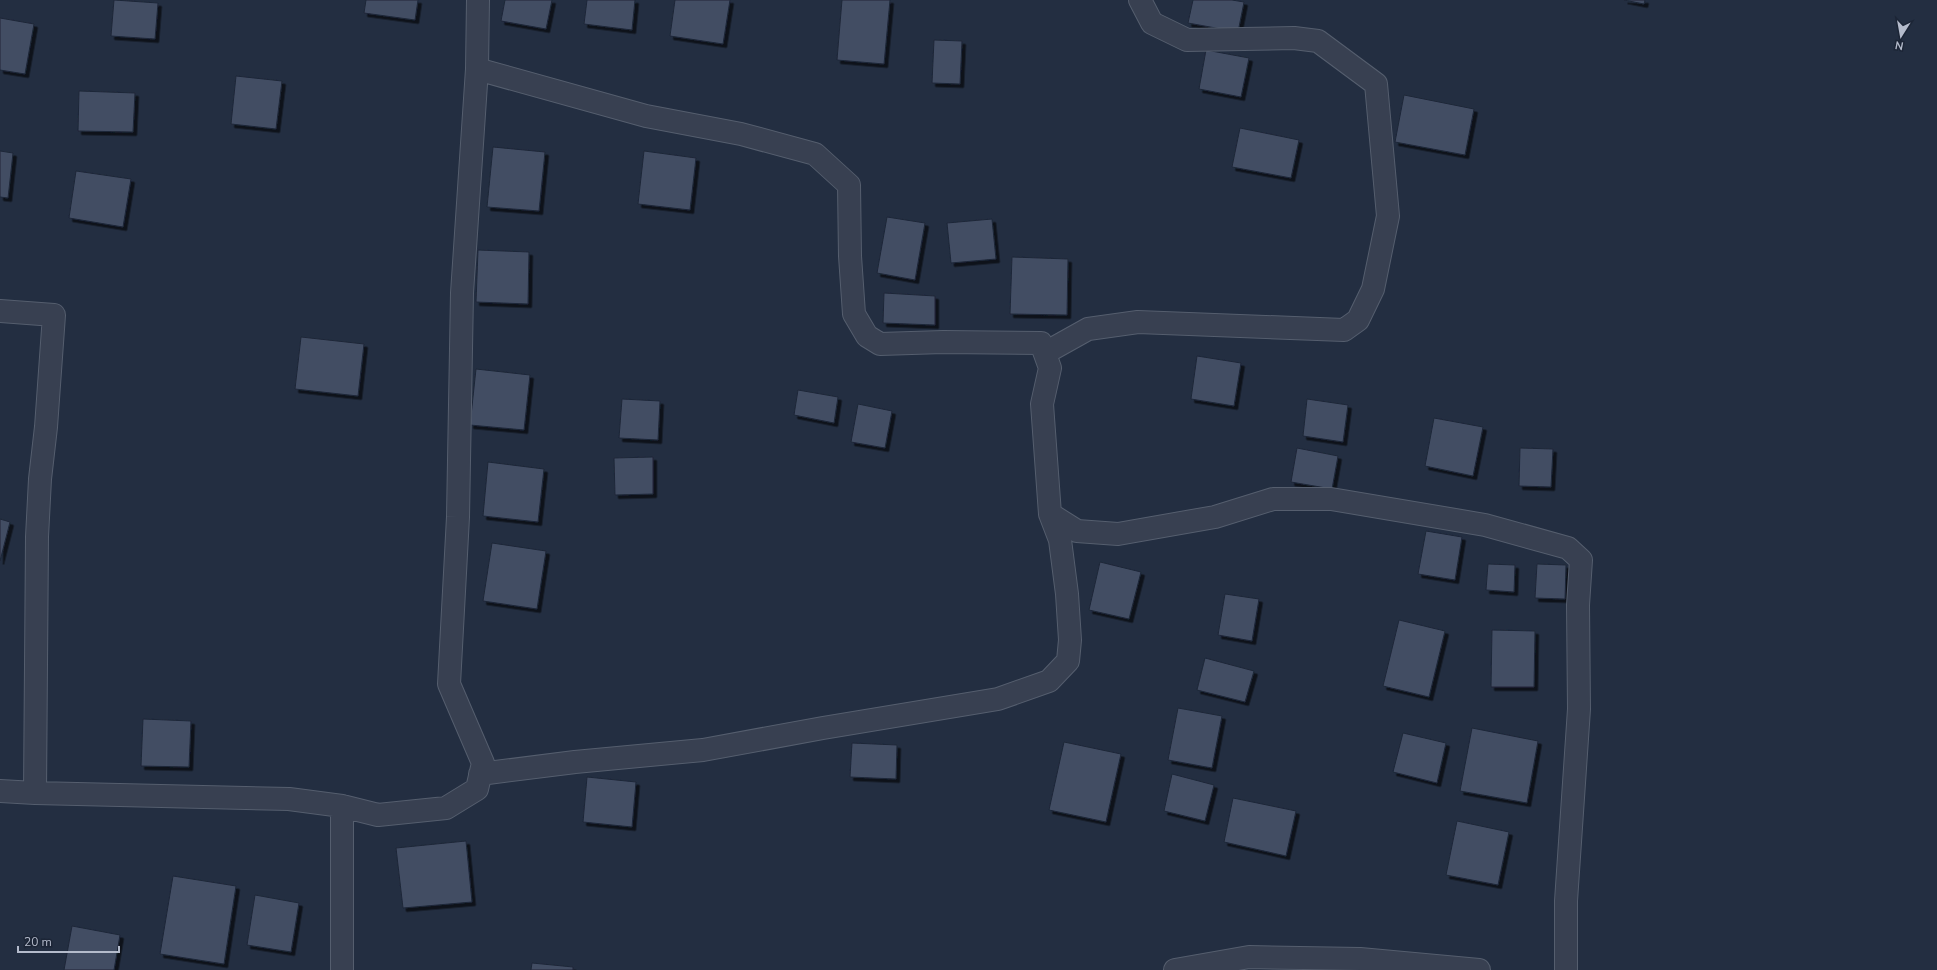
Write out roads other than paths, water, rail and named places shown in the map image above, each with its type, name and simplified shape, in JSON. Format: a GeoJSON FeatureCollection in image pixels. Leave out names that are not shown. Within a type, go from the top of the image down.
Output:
{"type":"FeatureCollection","features":[{"type":"Feature","properties":{"kind":"street"},"geometry":{"type":"LineString","coordinates":[[0,791],[289,799],[342,806],[378,815],[446,808],[477,789],[483,763],[449,684],[458,517],[462,293],[476,69],[478,0]]}},
{"type":"Feature","properties":{"kind":"street"},"geometry":{"type":"LineString","coordinates":[[1044,353],[1088,329],[1138,322],[1344,330],[1358,320],[1373,289],[1388,216],[1376,84],[1318,41],[1294,38],[1187,40],[1152,23],[1140,0]]}},
{"type":"Feature","properties":{"kind":"street"},"geometry":{"type":"LineString","coordinates":[[476,69],[646,116],[741,134],[815,154],[850,185],[850,256],[854,314],[867,336],[880,344],[943,342],[1041,343],[1050,368],[1042,404],[1050,514],[1060,540],[1067,594],[1070,640],[1068,661],[1049,681],[998,699],[703,750],[575,762],[480,774]]}},
{"type":"Feature","properties":{"kind":"street"},"geometry":{"type":"LineString","coordinates":[[0,311],[54,315],[46,427],[40,479],[35,793]]}},
{"type":"Feature","properties":{"kind":"street"},"geometry":{"type":"LineString","coordinates":[[1050,514],[1077,531],[1118,534],[1215,517],[1273,499],[1331,499],[1485,525],[1568,548],[1580,560],[1578,605],[1579,710],[1566,902],[1566,970]]}},
{"type":"Feature","properties":{"kind":"street"},"geometry":{"type":"LineString","coordinates":[[342,806],[342,970]]}},
{"type":"Feature","properties":{"kind":"street"},"geometry":{"type":"LineString","coordinates":[[1175,970],[1249,957],[1360,959],[1479,970]]}}]}
